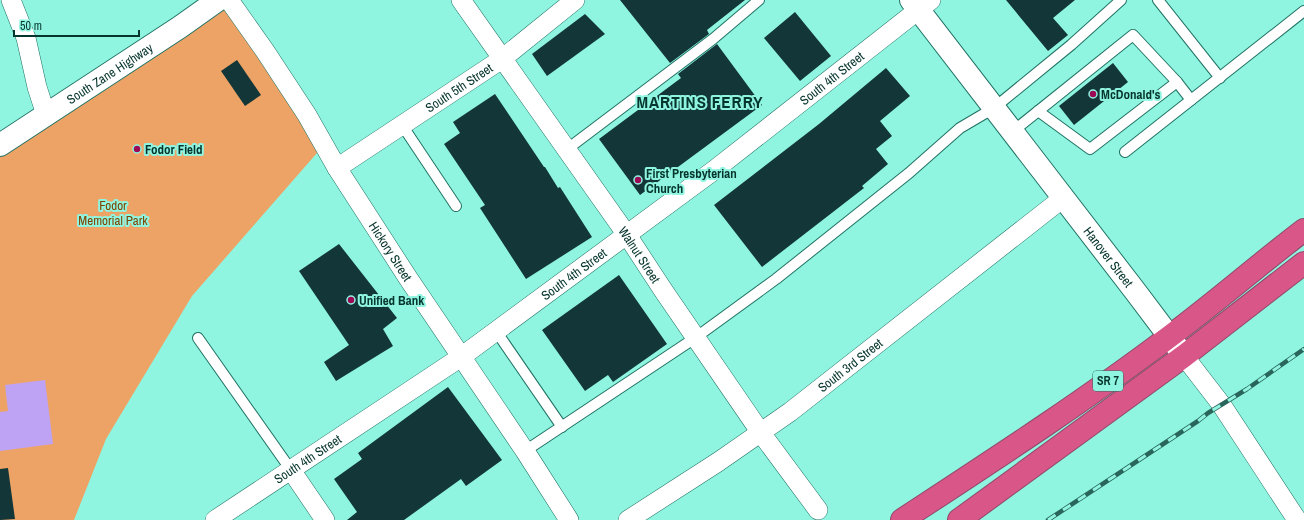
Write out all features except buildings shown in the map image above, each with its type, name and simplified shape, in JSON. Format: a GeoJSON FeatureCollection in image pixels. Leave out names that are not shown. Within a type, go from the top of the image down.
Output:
{"type":"FeatureCollection","features":[{"type":"Feature","properties":{"kind":"highway","name":"SR 7"},"geometry":{"type":"LineString","coordinates":[[902,520],[999,457],[1169,337],[1304,230]]}},
{"type":"Feature","properties":{"kind":"highway","name":"SR 7"},"geometry":{"type":"LineString","coordinates":[[959,520],[1184,356],[1304,263]]}},
{"type":"Feature","properties":{"kind":"main road","name":"South Zane Highway"},"geometry":{"type":"LineString","coordinates":[[0,145],[180,27],[218,0]]}},
{"type":"Feature","properties":{"kind":"main road","name":"Hanover Street"},"geometry":{"type":"LineString","coordinates":[[920,3],[994,108],[1184,356]]}},
{"type":"Feature","properties":{"kind":"street"},"geometry":{"type":"LineString","coordinates":[[11,0],[26,38],[37,87],[46,115]]}},
{"type":"Feature","properties":{"kind":"street","name":"Hickory Street"},"geometry":{"type":"LineString","coordinates":[[229,0],[307,115],[337,168],[461,357],[526,451],[569,520]]}},
{"type":"Feature","properties":{"kind":"street","name":"Walnut Street"},"geometry":{"type":"LineString","coordinates":[[461,0],[627,235],[761,433],[818,510]]}},
{"type":"Feature","properties":{"kind":"street","name":"South 5th Street"},"geometry":{"type":"LineString","coordinates":[[337,168],[502,59],[575,0]]}},
{"type":"Feature","properties":{"kind":"street","name":"South 4th Street"},"geometry":{"type":"LineString","coordinates":[[216,520],[461,357],[713,171],[920,3]]}},
{"type":"Feature","properties":{"kind":"street","name":"South 3rd Street"},"geometry":{"type":"LineString","coordinates":[[628,520],[718,462],[790,412],[1064,198]]}},
{"type":"Feature","properties":{"kind":"street","name":"Hanover Street"},"geometry":{"type":"LineString","coordinates":[[1184,356],[1221,404],[1298,520]]}},
{"type":"Feature","properties":{"kind":"street"},"geometry":{"type":"LineString","coordinates":[[291,470],[325,520]]}},
{"type":"Feature","properties":{"kind":"lane"},"geometry":{"type":"LineString","coordinates":[[566,150],[713,39],[759,0]]}},
{"type":"Feature","properties":{"kind":"lane"},"geometry":{"type":"LineString","coordinates":[[526,451],[696,338],[776,280],[909,173],[960,128],[994,108],[1071,45],[1121,0]]}},
{"type":"Feature","properties":{"kind":"lane"},"geometry":{"type":"LineString","coordinates":[[1158,0],[1220,78]]}},
{"type":"Feature","properties":{"kind":"lane"},"geometry":{"type":"LineString","coordinates":[[1125,152],[1304,11]]}},
{"type":"Feature","properties":{"kind":"lane"},"geometry":{"type":"LineString","coordinates":[[1012,132],[1133,35],[1177,82],[1191,100]]}},
{"type":"Feature","properties":{"kind":"lane"},"geometry":{"type":"LineString","coordinates":[[1038,111],[1090,149],[1177,82]]}},
{"type":"Feature","properties":{"kind":"lane"},"geometry":{"type":"LineString","coordinates":[[402,125],[456,206]]}},
{"type":"Feature","properties":{"kind":"lane"},"geometry":{"type":"LineString","coordinates":[[496,331],[562,427]]}},
{"type":"Feature","properties":{"kind":"lane"},"geometry":{"type":"LineString","coordinates":[[198,338],[291,470]]}},
{"type":"Feature","properties":{"kind":"green space","name":"Fodor Memorial Park"},"geometry":{"type":"Polygon","coordinates":[[[230,2],[324,145],[192,296],[106,439],[74,520],[0,520],[0,151],[230,2]]]}},
{"type":"Feature","properties":{"kind":"shaded area"},"geometry":{"type":"Polygon","coordinates":[[[45,380],[53,444],[0,451],[0,412],[8,411],[5,385],[45,380]]]}},
{"type":"Feature","properties":{"kind":"railway"},"geometry":{"type":"LineString","coordinates":[[1048,520],[1208,413],[1247,389],[1304,349]]}},
{"type":"Feature","properties":{"kind":"place","name":"McDonald's"},"geometry":{"type":"Point","coordinates":[1093,94]}},
{"type":"Feature","properties":{"kind":"place","name":"Fodor Field"},"geometry":{"type":"Point","coordinates":[137,149]}},
{"type":"Feature","properties":{"kind":"place","name":"First Presbyterian Church"},"geometry":{"type":"Point","coordinates":[638,180]}},
{"type":"Feature","properties":{"kind":"place","name":"Unified Bank"},"geometry":{"type":"Point","coordinates":[351,300]}},
{"type":"Feature","properties":{"kind":"district","name":"MARTINS FERRY"},"geometry":{"type":"Point","coordinates":[700,101]}}]}
